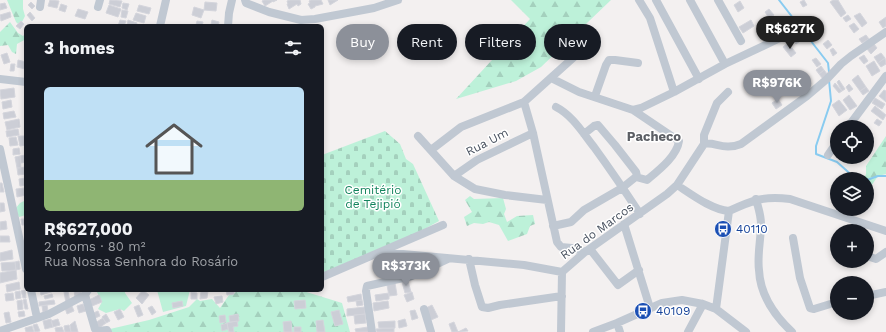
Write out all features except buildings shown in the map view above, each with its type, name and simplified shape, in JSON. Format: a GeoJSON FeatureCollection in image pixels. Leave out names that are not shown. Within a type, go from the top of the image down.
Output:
{"type":"FeatureCollection","features":[{"type":"Feature","properties":{"kind":"street"},"geometry":{"type":"LineString","coordinates":[[160,24],[166,0]]}},
{"type":"Feature","properties":{"kind":"street"},"geometry":{"type":"LineString","coordinates":[[229,24],[231,16],[232,0]]}},
{"type":"Feature","properties":{"kind":"street"},"geometry":{"type":"LineString","coordinates":[[244,0],[246,3],[269,12],[301,20],[315,19],[394,4]]}},
{"type":"Feature","properties":{"kind":"street"},"geometry":{"type":"LineString","coordinates":[[639,0],[650,18],[674,92]]}},
{"type":"Feature","properties":{"kind":"street"},"geometry":{"type":"LineString","coordinates":[[656,0],[699,80]]}},
{"type":"Feature","properties":{"kind":"street"},"geometry":{"type":"LineString","coordinates":[[690,0],[725,64]]}},
{"type":"Feature","properties":{"kind":"street"},"geometry":{"type":"LineString","coordinates":[[718,0],[741,41]]}},
{"type":"Feature","properties":{"kind":"street"},"geometry":{"type":"LineString","coordinates":[[633,110],[641,108],[699,80],[725,64],[778,39],[794,29]]}},
{"type":"Feature","properties":{"kind":"street"},"geometry":{"type":"LineString","coordinates":[[705,144],[729,148],[741,144],[795,105],[830,76],[851,56],[886,32]]}},
{"type":"Feature","properties":{"kind":"street"},"geometry":{"type":"LineString","coordinates":[[595,96],[607,62],[612,59],[638,63]]}},
{"type":"Feature","properties":{"kind":"street"},"geometry":{"type":"LineString","coordinates":[[431,150],[461,127],[524,102],[571,60]]}},
{"type":"Feature","properties":{"kind":"street"},"geometry":{"type":"LineString","coordinates":[[853,120],[886,76]]}},
{"type":"Feature","properties":{"kind":"street"},"geometry":{"type":"LineString","coordinates":[[551,78],[579,92],[595,96],[633,110],[679,140],[678,145],[665,164],[647,180],[637,176],[620,150],[599,126],[595,125],[584,134]]}},
{"type":"Feature","properties":{"kind":"street"},"geometry":{"type":"LineString","coordinates":[[0,79],[24,82]]}},
{"type":"Feature","properties":{"kind":"street"},"geometry":{"type":"LineString","coordinates":[[728,92],[717,103],[704,134],[705,144],[677,185],[716,208],[729,211],[756,199],[773,197],[790,199],[886,231]]}},
{"type":"Feature","properties":{"kind":"street"},"geometry":{"type":"LineString","coordinates":[[524,102],[533,133],[547,200],[559,246],[588,251],[618,285],[639,270]]}},
{"type":"Feature","properties":{"kind":"street"},"geometry":{"type":"LineString","coordinates":[[556,107],[564,112],[584,134],[640,214]]}},
{"type":"Feature","properties":{"kind":"street","name":"Rua Um"},"geometry":{"type":"LineString","coordinates":[[454,176],[477,160],[533,133]]}},
{"type":"Feature","properties":{"kind":"street"},"geometry":{"type":"LineString","coordinates":[[418,136],[454,176],[475,189],[489,193],[547,200]]}},
{"type":"Feature","properties":{"kind":"street"},"geometry":{"type":"LineString","coordinates":[[0,149],[24,260]]}},
{"type":"Feature","properties":{"kind":"street"},"geometry":{"type":"LineString","coordinates":[[553,226],[571,222],[594,203],[622,188],[637,176]]}},
{"type":"Feature","properties":{"kind":"street","name":"Rua do Marcos"},"geometry":{"type":"LineString","coordinates":[[381,252],[524,265],[562,272],[624,224],[663,198],[677,185]]}},
{"type":"Feature","properties":{"kind":"street"},"geometry":{"type":"LineString","coordinates":[[756,199],[761,225],[758,270],[762,287],[772,309],[792,332]]}},
{"type":"Feature","properties":{"kind":"street"},"geometry":{"type":"LineString","coordinates":[[716,309],[729,211]]}},
{"type":"Feature","properties":{"kind":"street"},"geometry":{"type":"LineString","coordinates":[[624,224],[650,308]]}},
{"type":"Feature","properties":{"kind":"street"},"geometry":{"type":"LineString","coordinates":[[324,276],[443,225]]}},
{"type":"Feature","properties":{"kind":"street"},"geometry":{"type":"LineString","coordinates":[[793,238],[800,278],[810,308],[814,309],[830,304]]}},
{"type":"Feature","properties":{"kind":"street"},"geometry":{"type":"LineString","coordinates":[[874,258],[876,259],[886,252]]}},
{"type":"Feature","properties":{"kind":"street"},"geometry":{"type":"LineString","coordinates":[[372,332],[366,291],[367,286],[412,276],[449,258]]}},
{"type":"Feature","properties":{"kind":"street"},"geometry":{"type":"LineString","coordinates":[[469,260],[474,285],[482,307],[488,308],[516,302],[549,299],[562,296]]}},
{"type":"Feature","properties":{"kind":"street"},"geometry":{"type":"LineString","coordinates":[[561,332],[562,272]]}},
{"type":"Feature","properties":{"kind":"street"},"geometry":{"type":"LineString","coordinates":[[31,292],[37,318]]}},
{"type":"Feature","properties":{"kind":"street"},"geometry":{"type":"LineString","coordinates":[[0,331],[37,318],[86,292],[95,328],[98,331],[107,330],[108,332]]}},
{"type":"Feature","properties":{"kind":"street"},"geometry":{"type":"LineString","coordinates":[[874,295],[886,292]]}},
{"type":"Feature","properties":{"kind":"street"},"geometry":{"type":"LineString","coordinates":[[593,332],[662,303],[682,300],[703,304],[716,309],[746,332]]}},
{"type":"Feature","properties":{"kind":"street"},"geometry":{"type":"LineString","coordinates":[[688,332],[703,304]]}},
{"type":"Feature","properties":{"kind":"street"},"geometry":{"type":"LineString","coordinates":[[424,309],[431,332]]}},
{"type":"Feature","properties":{"kind":"street"},"geometry":{"type":"LineString","coordinates":[[617,323],[620,332]]}},
{"type":"Feature","properties":{"kind":"green space"},"geometry":{"type":"Polygon","coordinates":[[[7,0],[23,0],[25,16],[20,26],[16,22],[7,0]]]}},
{"type":"Feature","properties":{"kind":"green space"},"geometry":{"type":"Polygon","coordinates":[[[511,0],[611,0],[586,24],[544,24],[544,60],[548,60],[541,67],[516,81],[456,99],[492,60],[536,60],[536,24],[525,24],[530,19],[511,0]]]}},
{"type":"Feature","properties":{"kind":"green space"},"geometry":{"type":"Polygon","coordinates":[[[10,22],[18,33],[23,36],[24,35],[24,40],[17,44],[16,54],[12,52],[8,45],[0,46],[0,32],[10,22]]]}},
{"type":"Feature","properties":{"kind":"green space","name":"Cemitério de Tejipió"},"geometry":{"type":"Polygon","coordinates":[[[385,131],[400,144],[406,159],[413,164],[439,221],[421,231],[324,272],[324,154],[385,131]]]}},
{"type":"Feature","properties":{"kind":"green space"},"geometry":{"type":"Polygon","coordinates":[[[886,136],[886,174],[878,176],[874,182],[874,172],[866,172],[866,166],[867,164],[874,164],[874,154],[886,136]]]}},
{"type":"Feature","properties":{"kind":"green space"},"geometry":{"type":"Polygon","coordinates":[[[470,196],[474,199],[503,198],[506,209],[504,214],[507,222],[517,216],[533,215],[535,224],[530,226],[527,234],[508,241],[499,225],[489,222],[483,224],[474,223],[467,226],[464,217],[472,212],[465,200],[470,196]]]}},
{"type":"Feature","properties":{"kind":"green space"},"geometry":{"type":"Polygon","coordinates":[[[24,201],[24,216],[19,217],[15,209],[24,201]]]}},
{"type":"Feature","properties":{"kind":"green space"},"geometry":{"type":"Polygon","coordinates":[[[97,292],[125,292],[132,303],[124,311],[120,309],[106,313],[98,309],[102,302],[97,292]]]}},
{"type":"Feature","properties":{"kind":"green space"},"geometry":{"type":"Polygon","coordinates":[[[158,292],[190,292],[186,306],[163,312],[158,292]]]}},
{"type":"Feature","properties":{"kind":"green space"},"geometry":{"type":"Polygon","coordinates":[[[236,292],[306,292],[342,303],[350,332],[97,332],[149,320],[189,307],[197,299],[200,301],[212,299],[220,308],[229,295],[236,292]]]}},
{"type":"Feature","properties":{"kind":"waterway"},"geometry":{"type":"LineString","coordinates":[[779,0],[828,63],[829,72]]}},
{"type":"Feature","properties":{"kind":"waterway"},"geometry":{"type":"LineString","coordinates":[[829,80],[831,101],[816,146],[816,154],[837,162],[848,172]]}},
{"type":"Feature","properties":{"kind":"waterway"},"geometry":{"type":"LineString","coordinates":[[874,177],[886,176]]}},
{"type":"Feature","properties":{"kind":"place","name":"40110"},"geometry":{"type":"Point","coordinates":[723,229]}},
{"type":"Feature","properties":{"kind":"place","name":"40109"},"geometry":{"type":"Point","coordinates":[643,311]}},
{"type":"Feature","properties":{"kind":"district","name":"Pacheco"},"geometry":{"type":"Point","coordinates":[654,136]}}]}
